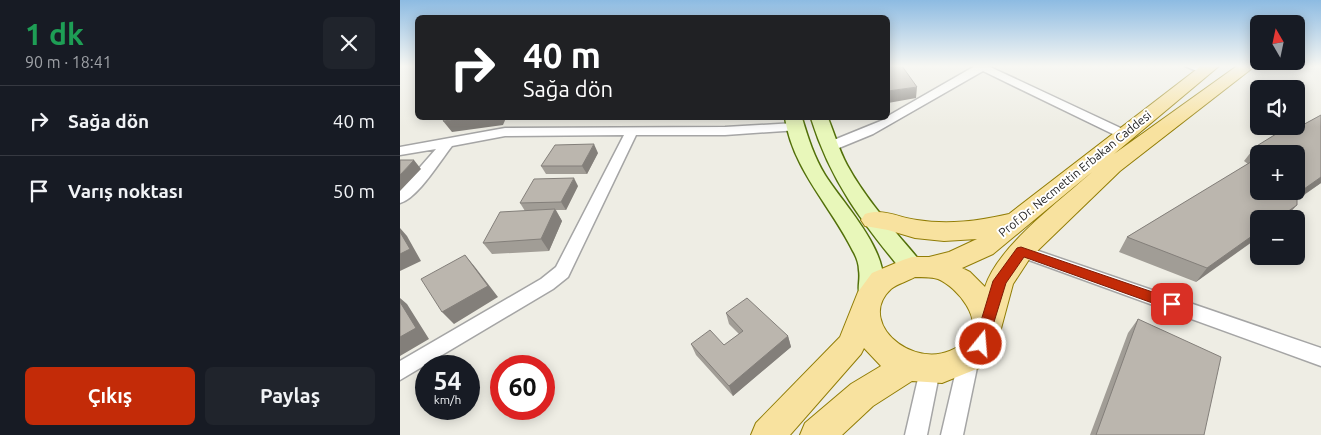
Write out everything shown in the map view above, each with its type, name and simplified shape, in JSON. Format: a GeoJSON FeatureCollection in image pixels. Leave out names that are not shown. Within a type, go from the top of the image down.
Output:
{"type":"FeatureCollection","features":[{"type":"Feature","properties":{"kind":"main road","name":"Prof.Dr. Necmettin Erbakan Caddesi"},"geometry":{"type":"LineString","coordinates":[[921,267],[956,260],[984,247],[1180,86]]}},
{"type":"Feature","properties":{"kind":"main road","name":"Prof.Dr. Necmettin Erbakan Caddesi"},"geometry":{"type":"LineString","coordinates":[[986,328],[1000,281],[1021,251],[1112,166],[1220,86]]}},
{"type":"Feature","properties":{"kind":"main road"},"geometry":{"type":"LineString","coordinates":[[873,220],[889,221],[915,229],[944,232],[979,230],[1015,222]]}},
{"type":"Feature","properties":{"kind":"main road"},"geometry":{"type":"LineString","coordinates":[[768,435],[851,345],[868,301],[880,281],[895,272],[921,267],[948,272],[964,282],[977,295],[985,310],[986,328],[981,344],[968,358],[951,367],[919,368],[862,395],[817,435]]}},
{"type":"Feature","properties":{"kind":"main road"},"geometry":{"type":"LineString","coordinates":[[868,301],[867,326],[875,342],[889,356],[919,368]]}},
{"type":"Feature","properties":{"kind":"street"},"geometry":{"type":"LineString","coordinates":[[890,118],[945,86]]}},
{"type":"Feature","properties":{"kind":"street"},"geometry":{"type":"LineString","coordinates":[[1023,86],[1123,134]]}},
{"type":"Feature","properties":{"kind":"street"},"geometry":{"type":"LineString","coordinates":[[821,120],[829,147],[840,171],[855,196],[873,220],[921,267]]}},
{"type":"Feature","properties":{"kind":"street"},"geometry":{"type":"LineString","coordinates":[[829,147],[869,130],[886,120]]}},
{"type":"Feature","properties":{"kind":"street"},"geometry":{"type":"LineString","coordinates":[[400,151],[505,132],[725,131],[794,122],[816,176],[864,250],[871,270],[868,301]]}},
{"type":"Feature","properties":{"kind":"street"},"geometry":{"type":"LineString","coordinates":[[400,370],[547,284],[562,272],[632,131]]}},
{"type":"Feature","properties":{"kind":"street"},"geometry":{"type":"LineString","coordinates":[[400,198],[413,186],[447,143]]}},
{"type":"Feature","properties":{"kind":"street"},"geometry":{"type":"LineString","coordinates":[[1021,251],[1321,357]]}},
{"type":"Feature","properties":{"kind":"street"},"geometry":{"type":"LineString","coordinates":[[952,435],[968,358]]}},
{"type":"Feature","properties":{"kind":"street"},"geometry":{"type":"LineString","coordinates":[[916,435],[919,368]]}},
{"type":"Feature","properties":{"kind":"building"},"geometry":{"type":"Polygon","coordinates":[[[890,86],[917,87],[890,91],[890,86]]]}},
{"type":"Feature","properties":{"kind":"building"},"geometry":{"type":"Polygon","coordinates":[[[1321,115],[1321,177],[1305,188],[1305,145],[1258,145],[1274,135],[1305,135],[1305,124],[1321,115]]]}},
{"type":"Feature","properties":{"kind":"building"},"geometry":{"type":"Polygon","coordinates":[[[594,144],[582,166],[541,166],[555,145],[594,144]]]}},
{"type":"Feature","properties":{"kind":"building"},"geometry":{"type":"Polygon","coordinates":[[[400,160],[414,160],[400,175],[400,160]]]}},
{"type":"Feature","properties":{"kind":"building"},"geometry":{"type":"Polygon","coordinates":[[[1250,162],[1250,200],[1297,200],[1297,205],[1290,210],[1250,210],[1250,237],[1207,268],[1127,237],[1250,162]]]}},
{"type":"Feature","properties":{"kind":"building"},"geometry":{"type":"Polygon","coordinates":[[[574,178],[561,202],[520,203],[534,179],[574,178]]]}},
{"type":"Feature","properties":{"kind":"building"},"geometry":{"type":"Polygon","coordinates":[[[555,209],[541,239],[483,243],[500,212],[555,209]]]}},
{"type":"Feature","properties":{"kind":"building"},"geometry":{"type":"Polygon","coordinates":[[[400,232],[410,249],[400,254],[400,232]]]}},
{"type":"Feature","properties":{"kind":"building"},"geometry":{"type":"Polygon","coordinates":[[[465,255],[488,286],[442,312],[421,279],[465,255]]]}},
{"type":"Feature","properties":{"kind":"building"},"geometry":{"type":"Polygon","coordinates":[[[747,298],[788,336],[729,386],[691,344],[710,330],[724,345],[743,331],[726,313],[747,298]]]}},
{"type":"Feature","properties":{"kind":"building"},"geometry":{"type":"Polygon","coordinates":[[[400,302],[416,328],[400,337],[400,302]]]}},
{"type":"Feature","properties":{"kind":"building"},"geometry":{"type":"Polygon","coordinates":[[[1138,319],[1221,357],[1204,435],[1096,435],[1138,319]]]}},
{"type":"Feature","properties":{"kind":"route"},"geometry":{"type":"LineString","coordinates":[[981,344],[1000,281],[1021,251],[1172,304]]}}]}
